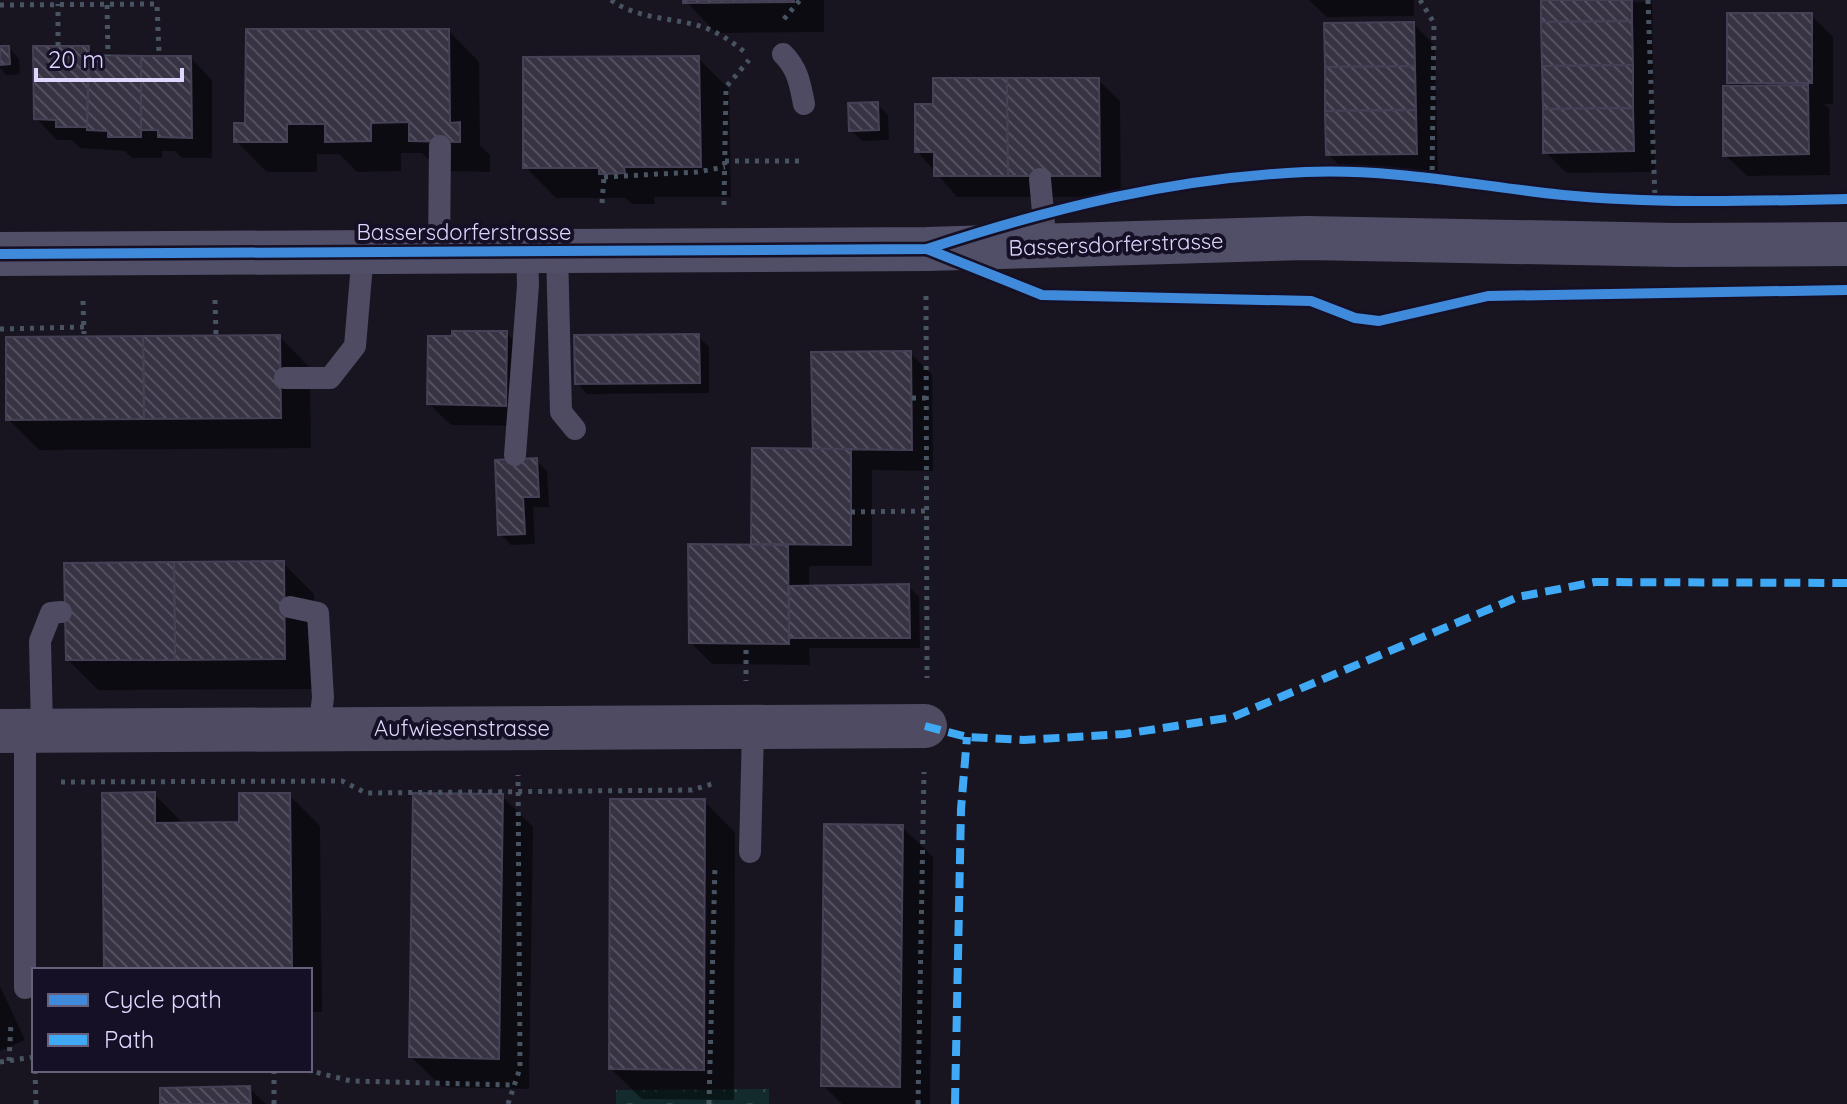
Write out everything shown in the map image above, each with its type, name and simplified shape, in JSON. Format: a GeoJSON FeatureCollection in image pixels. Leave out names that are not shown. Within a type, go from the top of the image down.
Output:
{"type":"FeatureCollection","features":[{"type":"Feature","properties":{"kind":"street","name":"Bassersdorferstrasse"},"geometry":{"type":"LineString","coordinates":[[0,254],[1046,246],[1307,238],[1676,245],[1847,244]]}},
{"type":"Feature","properties":{"kind":"street","name":"Aufwiesenstrasse"},"geometry":{"type":"LineString","coordinates":[[22,730],[518,727],[738,716],[925,726]]}},
{"type":"Feature","properties":{"kind":"lane"},"geometry":{"type":"LineString","coordinates":[[783,54],[793,64],[800,80],[804,104]]}},
{"type":"Feature","properties":{"kind":"lane"},"geometry":{"type":"LineString","coordinates":[[439,252],[440,146]]}},
{"type":"Feature","properties":{"kind":"lane"},"geometry":{"type":"LineString","coordinates":[[1040,179],[1046,246]]}},
{"type":"Feature","properties":{"kind":"lane"},"geometry":{"type":"LineString","coordinates":[[542,251],[561,412],[575,429]]}},
{"type":"Feature","properties":{"kind":"lane"},"geometry":{"type":"LineString","coordinates":[[515,455],[528,285],[542,251]]}},
{"type":"Feature","properties":{"kind":"lane"},"geometry":{"type":"LineString","coordinates":[[285,378],[330,378],[355,346],[363,252]]}},
{"type":"Feature","properties":{"kind":"lane"},"geometry":{"type":"LineString","coordinates":[[290,607],[318,613],[323,698],[319,729]]}},
{"type":"Feature","properties":{"kind":"lane"},"geometry":{"type":"LineString","coordinates":[[25,988],[22,730],[40,641],[51,613],[61,612]]}},
{"type":"Feature","properties":{"kind":"lane"},"geometry":{"type":"LineString","coordinates":[[738,716],[750,852]]}},
{"type":"Feature","properties":{"kind":"path"},"geometry":{"type":"LineString","coordinates":[[611,0],[623,9],[652,18],[705,28],[728,39],[751,57],[726,87],[724,214]]}},
{"type":"Feature","properties":{"kind":"path"},"geometry":{"type":"LineString","coordinates":[[780,23],[800,0]]}},
{"type":"Feature","properties":{"kind":"path"},"geometry":{"type":"LineString","coordinates":[[1420,0],[1434,23],[1432,178]]}},
{"type":"Feature","properties":{"kind":"path"},"geometry":{"type":"LineString","coordinates":[[1648,0],[1655,200]]}},
{"type":"Feature","properties":{"kind":"path"},"geometry":{"type":"LineString","coordinates":[[58,4],[58,46]]}},
{"type":"Feature","properties":{"kind":"path"},"geometry":{"type":"LineString","coordinates":[[0,5],[157,4],[159,54]]}},
{"type":"Feature","properties":{"kind":"path"},"geometry":{"type":"LineString","coordinates":[[107,5],[108,56]]}},
{"type":"Feature","properties":{"kind":"path"},"geometry":{"type":"LineString","coordinates":[[602,195],[604,175],[697,172],[725,164],[804,161]]}},
{"type":"Feature","properties":{"kind":"path"},"geometry":{"type":"LineString","coordinates":[[918,1104],[928,511],[926,297]]}},
{"type":"Feature","properties":{"kind":"path"},"geometry":{"type":"LineString","coordinates":[[215,299],[216,334]]}},
{"type":"Feature","properties":{"kind":"path"},"geometry":{"type":"LineString","coordinates":[[0,329],[84,330],[83,300]]}},
{"type":"Feature","properties":{"kind":"path"},"geometry":{"type":"LineString","coordinates":[[912,398],[929,398]]}},
{"type":"Feature","properties":{"kind":"path"},"geometry":{"type":"LineString","coordinates":[[851,512],[928,511]]}},
{"type":"Feature","properties":{"kind":"path"},"geometry":{"type":"LineString","coordinates":[[716,799],[716,783],[738,716],[746,650]]}},
{"type":"Feature","properties":{"kind":"path"},"geometry":{"type":"LineString","coordinates":[[508,1104],[520,1068],[518,727]]}},
{"type":"Feature","properties":{"kind":"path"},"geometry":{"type":"LineString","coordinates":[[24,782],[342,781],[366,793],[692,790],[716,783]]}},
{"type":"Feature","properties":{"kind":"path"},"geometry":{"type":"LineString","coordinates":[[709,1104],[712,1081],[715,861]]}},
{"type":"Feature","properties":{"kind":"path"},"geometry":{"type":"LineString","coordinates":[[0,1062],[32,1057]]}},
{"type":"Feature","properties":{"kind":"path"},"geometry":{"type":"LineString","coordinates":[[312,1071],[351,1081],[514,1085]]}},
{"type":"Feature","properties":{"kind":"path"},"geometry":{"type":"LineString","coordinates":[[35,1072],[36,1104]]}},
{"type":"Feature","properties":{"kind":"path"},"geometry":{"type":"LineString","coordinates":[[274,1072],[274,1104]]}},
{"type":"Feature","properties":{"kind":"green space"},"geometry":{"type":"Polygon","coordinates":[[[769,1089],[769,1104],[616,1104],[616,1090],[769,1089]]]}},
{"type":"Feature","properties":{"kind":"building"},"geometry":{"type":"Polygon","coordinates":[[[683,0],[794,0],[794,2],[683,3],[683,0]]]}},
{"type":"Feature","properties":{"kind":"building"},"geometry":{"type":"Polygon","coordinates":[[[1541,0],[1632,0],[1632,21],[1541,22],[1541,0]]]}},
{"type":"Feature","properties":{"kind":"building"},"geometry":{"type":"Polygon","coordinates":[[[1727,13],[1812,13],[1812,83],[1727,83],[1727,13]]]}},
{"type":"Feature","properties":{"kind":"building"},"geometry":{"type":"Polygon","coordinates":[[[1632,21],[1633,65],[1542,66],[1541,22],[1632,21]]]}},
{"type":"Feature","properties":{"kind":"building"},"geometry":{"type":"Polygon","coordinates":[[[1414,22],[1415,66],[1325,67],[1324,23],[1414,22]]]}},
{"type":"Feature","properties":{"kind":"building"},"geometry":{"type":"Polygon","coordinates":[[[246,29],[449,29],[450,123],[460,122],[460,142],[409,141],[409,122],[371,123],[371,141],[325,142],[325,124],[287,124],[287,142],[234,142],[234,123],[245,123],[246,29]]]}},
{"type":"Feature","properties":{"kind":"building"},"geometry":{"type":"Polygon","coordinates":[[[0,46],[9,46],[10,64],[0,65],[0,46]]]}},
{"type":"Feature","properties":{"kind":"building"},"geometry":{"type":"Polygon","coordinates":[[[33,46],[89,46],[87,127],[56,127],[56,120],[34,119],[33,46]]]}},
{"type":"Feature","properties":{"kind":"building"},"geometry":{"type":"Polygon","coordinates":[[[89,55],[141,56],[141,137],[108,137],[108,131],[87,130],[89,55]]]}},
{"type":"Feature","properties":{"kind":"building"},"geometry":{"type":"Polygon","coordinates":[[[141,56],[191,56],[192,138],[158,137],[158,130],[141,130],[141,56]]]}},
{"type":"Feature","properties":{"kind":"building"},"geometry":{"type":"Polygon","coordinates":[[[699,56],[701,167],[624,167],[625,173],[604,174],[599,174],[599,168],[523,168],[523,57],[699,56]]]}},
{"type":"Feature","properties":{"kind":"building"},"geometry":{"type":"Polygon","coordinates":[[[1633,65],[1633,108],[1543,109],[1542,66],[1633,65]]]}},
{"type":"Feature","properties":{"kind":"building"},"geometry":{"type":"Polygon","coordinates":[[[1415,66],[1416,110],[1325,111],[1325,67],[1415,66]]]}},
{"type":"Feature","properties":{"kind":"building"},"geometry":{"type":"Polygon","coordinates":[[[933,78],[1007,78],[1008,176],[934,176],[934,152],[915,152],[915,104],[933,104],[933,78]]]}},
{"type":"Feature","properties":{"kind":"building"},"geometry":{"type":"Polygon","coordinates":[[[1007,78],[1099,78],[1100,176],[1008,176],[1007,78]]]}},
{"type":"Feature","properties":{"kind":"building"},"geometry":{"type":"Polygon","coordinates":[[[1808,85],[1809,154],[1723,156],[1723,86],[1808,85]]]}},
{"type":"Feature","properties":{"kind":"building"},"geometry":{"type":"Polygon","coordinates":[[[878,102],[879,130],[849,131],[848,103],[878,102]]]}},
{"type":"Feature","properties":{"kind":"building"},"geometry":{"type":"Polygon","coordinates":[[[1633,108],[1634,151],[1543,153],[1543,109],[1633,108]]]}},
{"type":"Feature","properties":{"kind":"building"},"geometry":{"type":"Polygon","coordinates":[[[1416,110],[1417,154],[1326,155],[1325,111],[1416,110]]]}},
{"type":"Feature","properties":{"kind":"building"},"geometry":{"type":"Polygon","coordinates":[[[452,331],[507,331],[506,406],[427,404],[428,336],[452,336],[452,331]]]}},
{"type":"Feature","properties":{"kind":"building"},"geometry":{"type":"Polygon","coordinates":[[[699,334],[700,383],[575,384],[574,335],[699,334]]]}},
{"type":"Feature","properties":{"kind":"building"},"geometry":{"type":"Polygon","coordinates":[[[280,335],[281,418],[144,419],[143,336],[280,335]]]}},
{"type":"Feature","properties":{"kind":"building"},"geometry":{"type":"Polygon","coordinates":[[[143,336],[144,419],[6,420],[6,337],[143,336]]]}},
{"type":"Feature","properties":{"kind":"building"},"geometry":{"type":"Polygon","coordinates":[[[911,351],[912,450],[813,449],[811,352],[911,351]]]}},
{"type":"Feature","properties":{"kind":"building"},"geometry":{"type":"Polygon","coordinates":[[[752,448],[851,449],[851,545],[751,544],[752,448]]]}},
{"type":"Feature","properties":{"kind":"building"},"geometry":{"type":"Polygon","coordinates":[[[537,458],[539,497],[523,497],[525,534],[498,535],[495,460],[537,458]]]}},
{"type":"Feature","properties":{"kind":"building"},"geometry":{"type":"Polygon","coordinates":[[[688,544],[788,545],[789,644],[689,643],[688,544]]]}},
{"type":"Feature","properties":{"kind":"building"},"geometry":{"type":"Polygon","coordinates":[[[284,561],[285,659],[175,660],[174,562],[284,561]]]}},
{"type":"Feature","properties":{"kind":"building"},"geometry":{"type":"Polygon","coordinates":[[[174,562],[175,660],[66,660],[64,563],[174,562]]]}},
{"type":"Feature","properties":{"kind":"building"},"geometry":{"type":"Polygon","coordinates":[[[909,584],[910,638],[789,638],[789,586],[909,584]]]}},
{"type":"Feature","properties":{"kind":"building"},"geometry":{"type":"Polygon","coordinates":[[[155,792],[155,823],[239,822],[239,793],[290,793],[292,968],[104,968],[102,793],[155,792]]]}},
{"type":"Feature","properties":{"kind":"building"},"geometry":{"type":"Polygon","coordinates":[[[413,793],[503,794],[499,1059],[409,1057],[413,793]]]}},
{"type":"Feature","properties":{"kind":"building"},"geometry":{"type":"Polygon","coordinates":[[[610,799],[705,799],[704,1070],[609,1069],[610,799]]]}},
{"type":"Feature","properties":{"kind":"building"},"geometry":{"type":"Polygon","coordinates":[[[824,824],[903,825],[900,1087],[821,1086],[824,824]]]}},
{"type":"Feature","properties":{"kind":"building"},"geometry":{"type":"Polygon","coordinates":[[[250,1086],[251,1104],[160,1104],[160,1088],[250,1086]]]}},
{"type":"Feature","properties":{"kind":"marked path"},"geometry":{"type":"LineString","coordinates":[[925,726],[967,737],[1024,740],[1124,734],[1233,717],[1518,597],[1595,582],[1847,583]]}},
{"type":"Feature","properties":{"kind":"marked path"},"geometry":{"type":"LineString","coordinates":[[955,1104],[961,809],[967,737]]}},
{"type":"Feature","properties":{"kind":"cycle path"},"geometry":{"type":"LineString","coordinates":[[0,254],[927,249],[1113,197],[1256,175],[1338,171],[1634,200],[1847,199]]}},
{"type":"Feature","properties":{"kind":"cycle path"},"geometry":{"type":"LineString","coordinates":[[927,249],[1042,295],[1311,301],[1355,318],[1379,321],[1488,296],[1847,290]]}}]}
